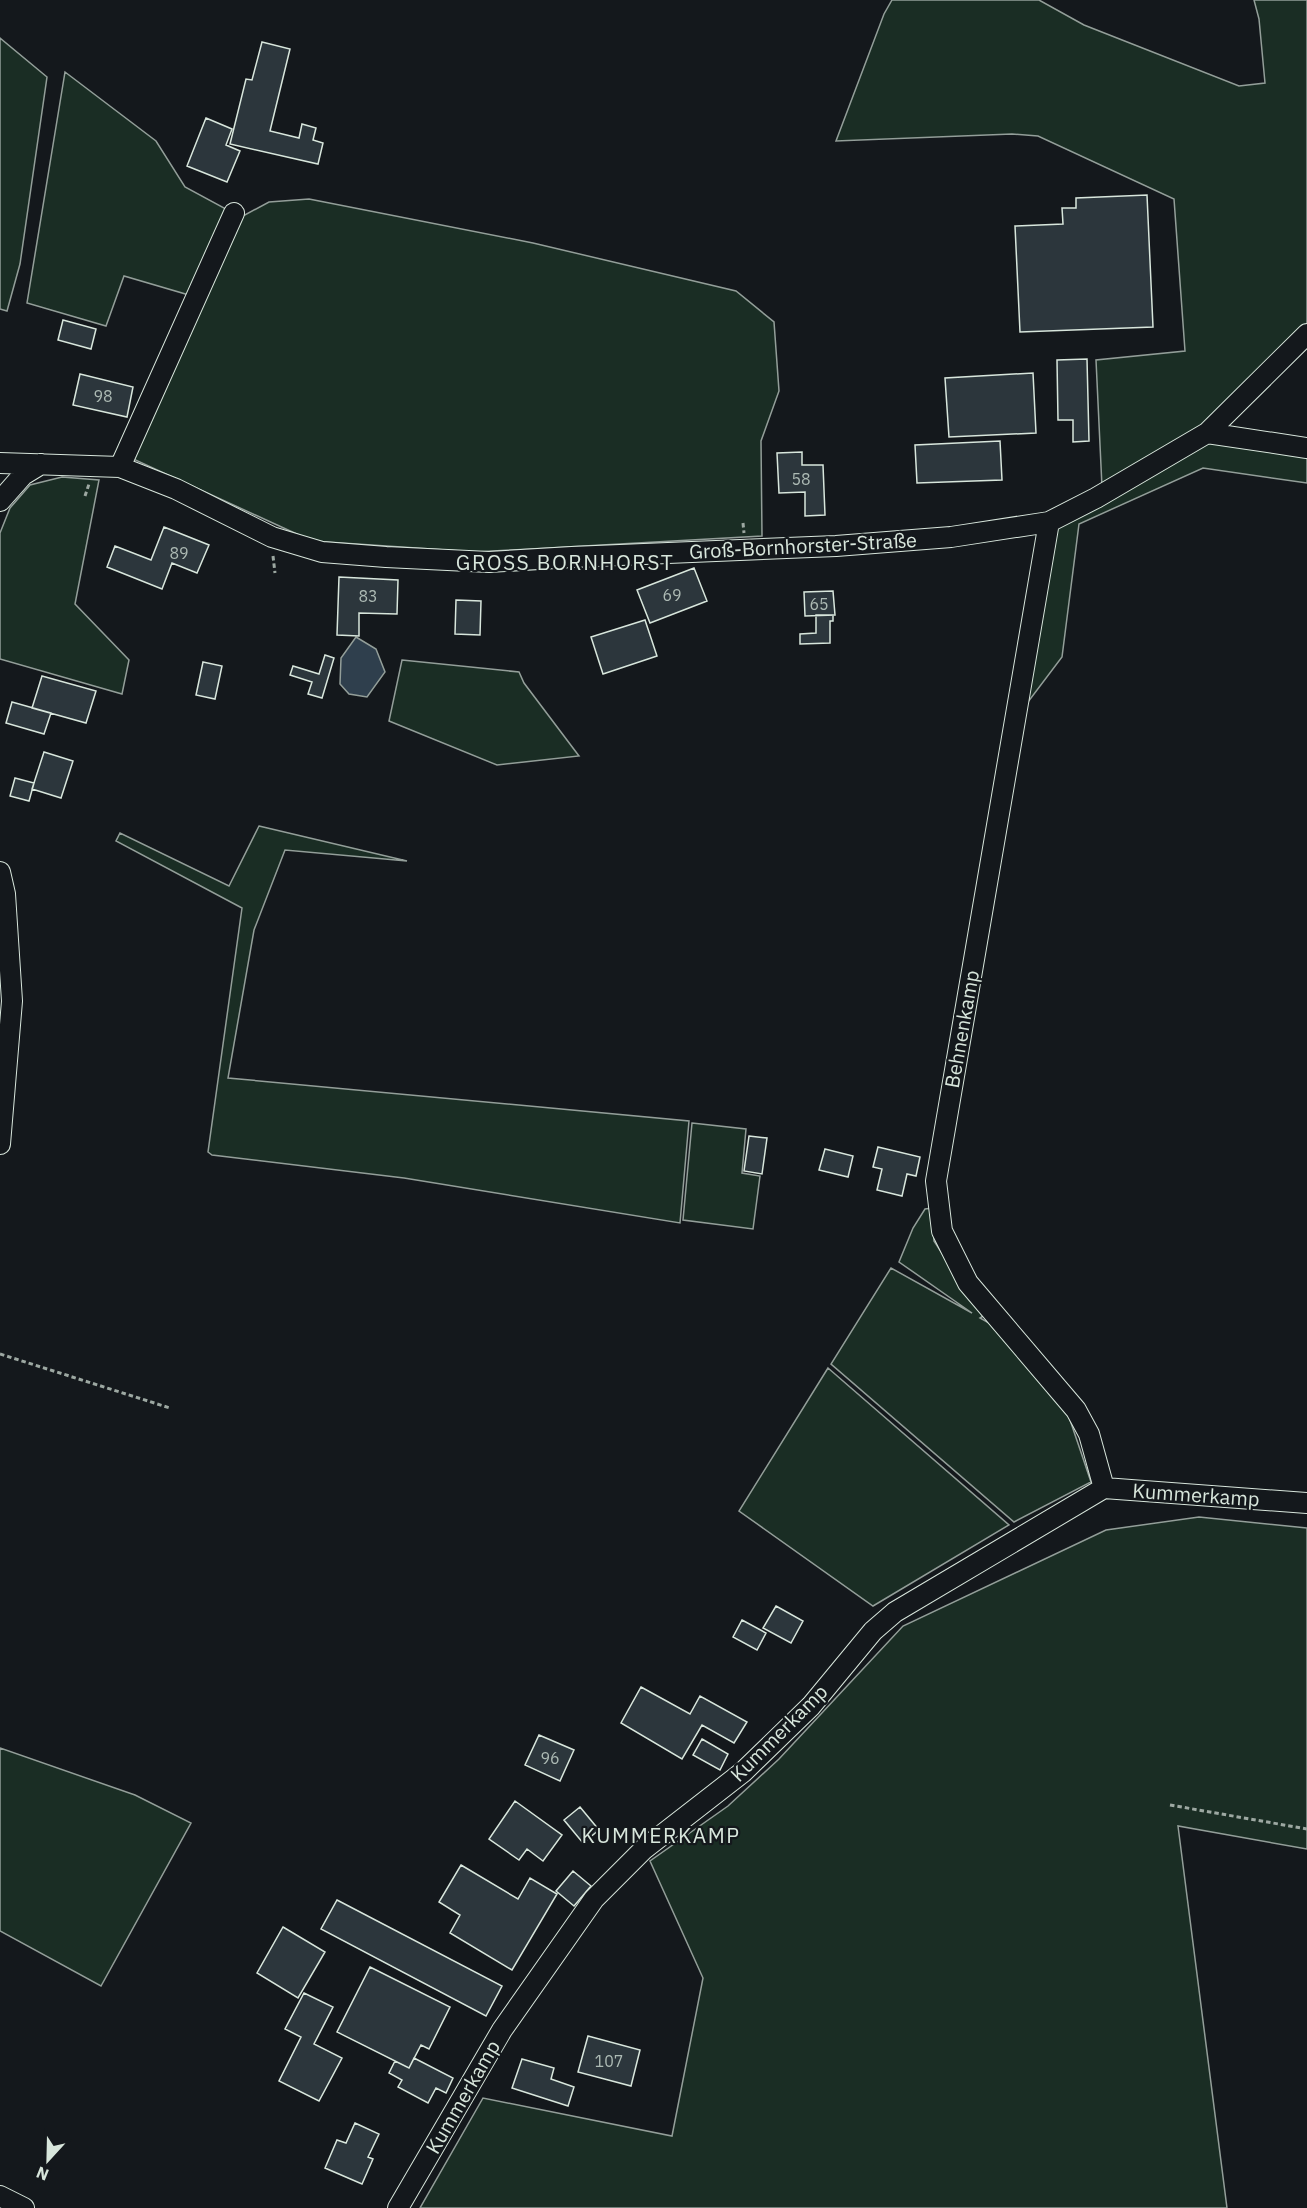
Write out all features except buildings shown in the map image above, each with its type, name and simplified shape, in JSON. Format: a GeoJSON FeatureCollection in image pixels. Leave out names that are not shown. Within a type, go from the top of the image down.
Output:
{"type":"FeatureCollection","features":[{"type":"Feature","properties":{"kind":"street"},"geometry":{"type":"LineString","coordinates":[[120,468],[234,213]]}},
{"type":"Feature","properties":{"kind":"street","name":"Groß-Bornhorster-Straße"},"geometry":{"type":"LineString","coordinates":[[0,463],[120,468],[176,489],[272,537],[322,552],[386,557],[489,562],[572,556],[836,546],[951,537],[1049,522],[1096,498],[1207,433],[1307,334]]}},
{"type":"Feature","properties":{"kind":"street"},"geometry":{"type":"LineString","coordinates":[[1207,433],[1307,448]]}},
{"type":"Feature","properties":{"kind":"street"},"geometry":{"type":"LineString","coordinates":[[0,501],[23,475],[41,464]]}},
{"type":"Feature","properties":{"kind":"street","name":"Behnenkamp"},"geometry":{"type":"LineString","coordinates":[[1049,522],[936,1181],[942,1231],[968,1283],[1076,1410],[1089,1434],[1104,1488]]}},
{"type":"Feature","properties":{"kind":"street"},"geometry":{"type":"LineString","coordinates":[[0,872],[5,894],[12,1000],[0,1144]]}},
{"type":"Feature","properties":{"kind":"street","name":"Kummerkamp"},"geometry":{"type":"LineString","coordinates":[[398,2208],[502,2030],[594,1899],[644,1849],[743,1772],[811,1706],[873,1631],[895,1612],[1104,1488],[1307,1503]]}},
{"type":"Feature","properties":{"kind":"street"},"geometry":{"type":"LineString","coordinates":[[0,2196],[24,2208]]}},
{"type":"Feature","properties":{"kind":"path"},"geometry":{"type":"LineString","coordinates":[[0,1354],[170,1408]]}},
{"type":"Feature","properties":{"kind":"path"},"geometry":{"type":"LineString","coordinates":[[1170,1805],[1307,1829]]}},
{"type":"Feature","properties":{"kind":"green space"},"geometry":{"type":"Polygon","coordinates":[[[892,0],[1039,0],[1084,25],[1239,86],[1265,83],[1259,19],[1254,0],[1307,0],[1307,324],[1201,431],[1102,487],[1096,360],[1185,351],[1174,199],[1038,136],[1012,134],[836,141],[884,14],[892,0]]]}},
{"type":"Feature","properties":{"kind":"green space"},"geometry":{"type":"Polygon","coordinates":[[[0,38],[47,77],[20,264],[7,311],[0,309],[0,38]]]}},
{"type":"Feature","properties":{"kind":"green space"},"geometry":{"type":"Polygon","coordinates":[[[65,72],[156,141],[185,187],[226,209],[189,295],[124,276],[106,326],[27,303],[65,72]]]}},
{"type":"Feature","properties":{"kind":"green space"},"geometry":{"type":"Polygon","coordinates":[[[309,199],[533,243],[736,291],[774,322],[779,391],[761,441],[762,536],[476,552],[312,541],[131,458],[241,217],[269,202],[309,199]]]}},
{"type":"Feature","properties":{"kind":"green space"},"geometry":{"type":"Polygon","coordinates":[[[1206,440],[1307,454],[1307,483],[1203,468],[1079,524],[1062,657],[1028,702],[1053,526],[1206,440]]]}},
{"type":"Feature","properties":{"kind":"green space"},"geometry":{"type":"Polygon","coordinates":[[[62,477],[99,480],[75,604],[129,660],[122,694],[0,659],[0,533],[10,508],[30,485],[62,477]]]}},
{"type":"Feature","properties":{"kind":"green space"},"geometry":{"type":"Polygon","coordinates":[[[402,660],[519,672],[524,683],[579,756],[497,765],[389,721],[402,660]]]}},
{"type":"Feature","properties":{"kind":"green space"},"geometry":{"type":"Polygon","coordinates":[[[259,826],[407,861],[285,850],[254,930],[228,1078],[689,1121],[680,1223],[404,1178],[212,1155],[208,1152],[242,908],[116,841],[120,833],[229,886],[259,826]]]}},
{"type":"Feature","properties":{"kind":"green space"},"geometry":{"type":"Polygon","coordinates":[[[692,1123],[746,1129],[742,1173],[760,1176],[753,1229],[683,1220],[692,1123]]]}},
{"type":"Feature","properties":{"kind":"green space"},"geometry":{"type":"Polygon","coordinates":[[[932,1208],[934,1241],[962,1284],[988,1313],[980,1318],[989,1323],[1068,1414],[1091,1482],[1014,1522],[831,1364],[891,1268],[972,1313],[899,1262],[913,1228],[925,1209],[932,1208]]]}},
{"type":"Feature","properties":{"kind":"green space"},"geometry":{"type":"Polygon","coordinates":[[[828,1368],[1009,1525],[873,1606],[739,1511],[828,1368]]]}},
{"type":"Feature","properties":{"kind":"green space"},"geometry":{"type":"Polygon","coordinates":[[[1199,1517],[1307,1528],[1307,1849],[1178,1826],[1227,2208],[420,2208],[483,2098],[672,2136],[703,1978],[650,1861],[728,1806],[779,1759],[903,1626],[1106,1530],[1199,1517]]]}},
{"type":"Feature","properties":{"kind":"green space"},"geometry":{"type":"Polygon","coordinates":[[[0,1748],[135,1795],[191,1823],[101,1986],[0,1931],[0,1748]]]}},
{"type":"Feature","properties":{"kind":"water"},"geometry":{"type":"Polygon","coordinates":[[[356,637],[376,649],[385,672],[367,697],[349,694],[340,684],[341,658],[356,637]]]}},
{"type":"Feature","properties":{"kind":"district","name":"GROSS BORNHORST"},"geometry":{"type":"Point","coordinates":[565,563]}},
{"type":"Feature","properties":{"kind":"district","name":"KUMMERKAMP"},"geometry":{"type":"Point","coordinates":[661,1836]}}]}
